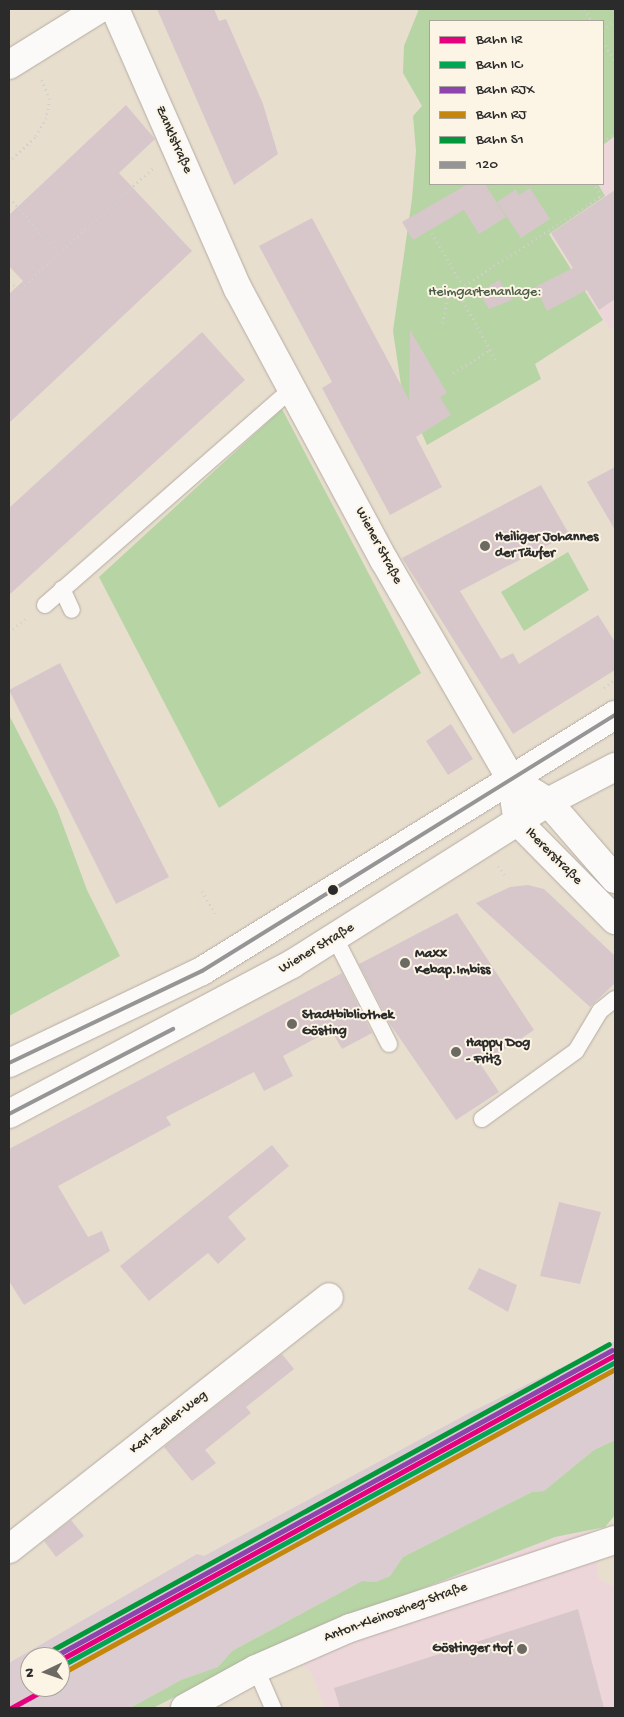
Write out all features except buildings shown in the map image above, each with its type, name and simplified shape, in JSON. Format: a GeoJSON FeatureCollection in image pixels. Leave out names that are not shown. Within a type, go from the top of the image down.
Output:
{"type":"FeatureCollection","features":[{"type":"Feature","properties":{"kind":"street"},"geometry":{"type":"LineString","coordinates":[[18,59],[99,9]]}},
{"type":"Feature","properties":{"kind":"street","name":"Zanklstraße"},"geometry":{"type":"LineString","coordinates":[[115,9],[231,272]]}},
{"type":"Feature","properties":{"kind":"street","name":"Wiener Straße"},"geometry":{"type":"LineString","coordinates":[[231,272],[384,560],[511,779]]}},
{"type":"Feature","properties":{"kind":"street"},"geometry":{"type":"LineString","coordinates":[[9,1063],[202,971],[615,715]]}},
{"type":"Feature","properties":{"kind":"street","name":"Wiener Straße"},"geometry":{"type":"LineString","coordinates":[[9,1114],[335,938],[548,802],[615,767]]}},
{"type":"Feature","properties":{"kind":"street"},"geometry":{"type":"LineString","coordinates":[[511,779],[548,802],[615,880]]}},
{"type":"Feature","properties":{"kind":"street","name":"Ibererstraße"},"geometry":{"type":"LineString","coordinates":[[511,779],[518,822],[615,920]]}},
{"type":"Feature","properties":{"kind":"street","name":"Karl-Zeller-Weg"},"geometry":{"type":"LineString","coordinates":[[9,1549],[330,1297]]}},
{"type":"Feature","properties":{"kind":"street","name":"Anton-Kleinoscheg-Straße"},"geometry":{"type":"LineString","coordinates":[[185,1708],[256,1670],[350,1628],[615,1540]]}},
{"type":"Feature","properties":{"kind":"lane"},"geometry":{"type":"LineString","coordinates":[[45,605],[294,388]]}},
{"type":"Feature","properties":{"kind":"lane"},"geometry":{"type":"LineString","coordinates":[[62,589],[72,610]]}},
{"type":"Feature","properties":{"kind":"lane"},"geometry":{"type":"LineString","coordinates":[[335,938],[389,1044]]}},
{"type":"Feature","properties":{"kind":"lane"},"geometry":{"type":"LineString","coordinates":[[482,1119],[576,1051],[600,1012],[615,999]]}},
{"type":"Feature","properties":{"kind":"lane"},"geometry":{"type":"LineString","coordinates":[[256,1670],[273,1708]]}},
{"type":"Feature","properties":{"kind":"path"},"geometry":{"type":"LineString","coordinates":[[585,9],[591,20]]}},
{"type":"Feature","properties":{"kind":"path"},"geometry":{"type":"LineString","coordinates":[[604,29],[615,21]]}},
{"type":"Feature","properties":{"kind":"path"},"geometry":{"type":"LineString","coordinates":[[604,42],[615,60]]}},
{"type":"Feature","properties":{"kind":"path"},"geometry":{"type":"LineString","coordinates":[[9,162],[36,136],[50,99],[18,59]]}},
{"type":"Feature","properties":{"kind":"path"},"geometry":{"type":"LineString","coordinates":[[604,141],[615,134]]}},
{"type":"Feature","properties":{"kind":"path","name":"Zanklstraße"},"geometry":{"type":"LineString","coordinates":[[9,282],[22,289],[59,253],[161,162]]}},
{"type":"Feature","properties":{"kind":"path"},"geometry":{"type":"LineString","coordinates":[[443,323],[443,308],[456,288],[601,196],[595,185]]}},
{"type":"Feature","properties":{"kind":"path"},"geometry":{"type":"LineString","coordinates":[[9,198],[59,253]]}},
{"type":"Feature","properties":{"kind":"path"},"geometry":{"type":"LineString","coordinates":[[432,233],[462,284]]}},
{"type":"Feature","properties":{"kind":"path"},"geometry":{"type":"LineString","coordinates":[[456,288],[498,364]]}},
{"type":"Feature","properties":{"kind":"path"},"geometry":{"type":"LineString","coordinates":[[453,374],[490,350]]}},
{"type":"Feature","properties":{"kind":"path"},"geometry":{"type":"LineString","coordinates":[[496,862],[505,876]]}},
{"type":"Feature","properties":{"kind":"path"},"geometry":{"type":"LineString","coordinates":[[202,890],[215,913]]}},
{"type":"Feature","properties":{"kind":"shaded area"},"geometry":{"type":"Polygon","coordinates":[[[615,136],[615,326],[610,330],[551,234],[605,196],[599,185],[604,185],[604,144],[615,136]]]}},
{"type":"Feature","properties":{"kind":"shaded area"},"geometry":{"type":"Polygon","coordinates":[[[615,1341],[615,1440],[594,1450],[544,1491],[532,1492],[403,1557],[390,1576],[377,1582],[362,1581],[232,1651],[218,1667],[181,1680],[130,1708],[9,1708],[9,1663],[20,1657],[20,1697],[70,1697],[70,1647],[37,1647],[197,1554],[204,1556],[471,1412],[615,1341]]]}},
{"type":"Feature","properties":{"kind":"shaded area"},"geometry":{"type":"Polygon","coordinates":[[[592,1531],[599,1579],[615,1587],[615,1708],[325,1708],[311,1672],[281,1643],[555,1537],[592,1531]]]}},
{"type":"Feature","properties":{"kind":"green space","name":"Heimgartenanlage:"},"geometry":{"type":"Polygon","coordinates":[[[419,9],[615,9],[615,136],[604,144],[604,20],[429,20],[429,185],[599,185],[605,196],[549,234],[603,320],[535,364],[541,379],[427,445],[401,385],[393,331],[412,199],[416,151],[413,116],[422,106],[403,73],[404,46],[419,9]]]}},
{"type":"Feature","properties":{"kind":"green space"},"geometry":{"type":"Polygon","coordinates":[[[282,409],[421,673],[219,808],[99,577],[282,409]]]}},
{"type":"Feature","properties":{"kind":"green space"},"geometry":{"type":"Polygon","coordinates":[[[568,552],[589,590],[524,631],[501,592],[568,552]]]}},
{"type":"Feature","properties":{"kind":"green space"},"geometry":{"type":"Polygon","coordinates":[[[9,715],[57,809],[87,890],[120,956],[9,1016],[9,715]]]}},
{"type":"Feature","properties":{"kind":"green space"},"geometry":{"type":"Polygon","coordinates":[[[615,1440],[615,1515],[605,1527],[555,1537],[281,1643],[153,1708],[130,1708],[181,1680],[218,1667],[232,1651],[362,1581],[376,1582],[390,1576],[403,1557],[532,1492],[544,1491],[594,1450],[615,1440]]]}},
{"type":"Feature","properties":{"kind":"rail line","name":"S1"},"geometry":{"type":"LineString","coordinates":[[58,1647],[609,1344]]}},
{"type":"Feature","properties":{"kind":"rail line","name":"RJX"},"geometry":{"type":"LineString","coordinates":[[70,1648],[612,1350]]}},
{"type":"Feature","properties":{"kind":"rail line","name":"IR"},"geometry":{"type":"LineString","coordinates":[[70,1655],[615,1355]]}},
{"type":"Feature","properties":{"kind":"rail line","name":"IC"},"geometry":{"type":"LineString","coordinates":[[70,1661],[615,1362]]}},
{"type":"Feature","properties":{"kind":"rail line","name":"RJ"},"geometry":{"type":"LineString","coordinates":[[70,1669],[615,1369]]}},
{"type":"Feature","properties":{"kind":"rail line","name":"IR"},"geometry":{"type":"LineString","coordinates":[[11,1708],[31,1697]]}},
{"type":"Feature","properties":{"kind":"transit line","name":"120"},"geometry":{"type":"LineString","coordinates":[[9,1063],[202,971],[615,715]]}},
{"type":"Feature","properties":{"kind":"transit line","name":"120"},"geometry":{"type":"LineString","coordinates":[[9,1114],[173,1029]]}},
{"type":"Feature","properties":{"kind":"place","name":"Heiliger Johannes der Täufer"},"geometry":{"type":"Point","coordinates":[485,546]}},
{"type":"Feature","properties":{"kind":"place","name":"Maxx Kebap.Imbiss"},"geometry":{"type":"Point","coordinates":[405,963]}},
{"type":"Feature","properties":{"kind":"place","name":"Stadtbibliothek Gösting"},"geometry":{"type":"Point","coordinates":[292,1024]}},
{"type":"Feature","properties":{"kind":"place","name":"Happy Dog - Fritz"},"geometry":{"type":"Point","coordinates":[456,1052]}},
{"type":"Feature","properties":{"kind":"place","name":"Göstinger Hof"},"geometry":{"type":"Point","coordinates":[522,1649]}}]}
